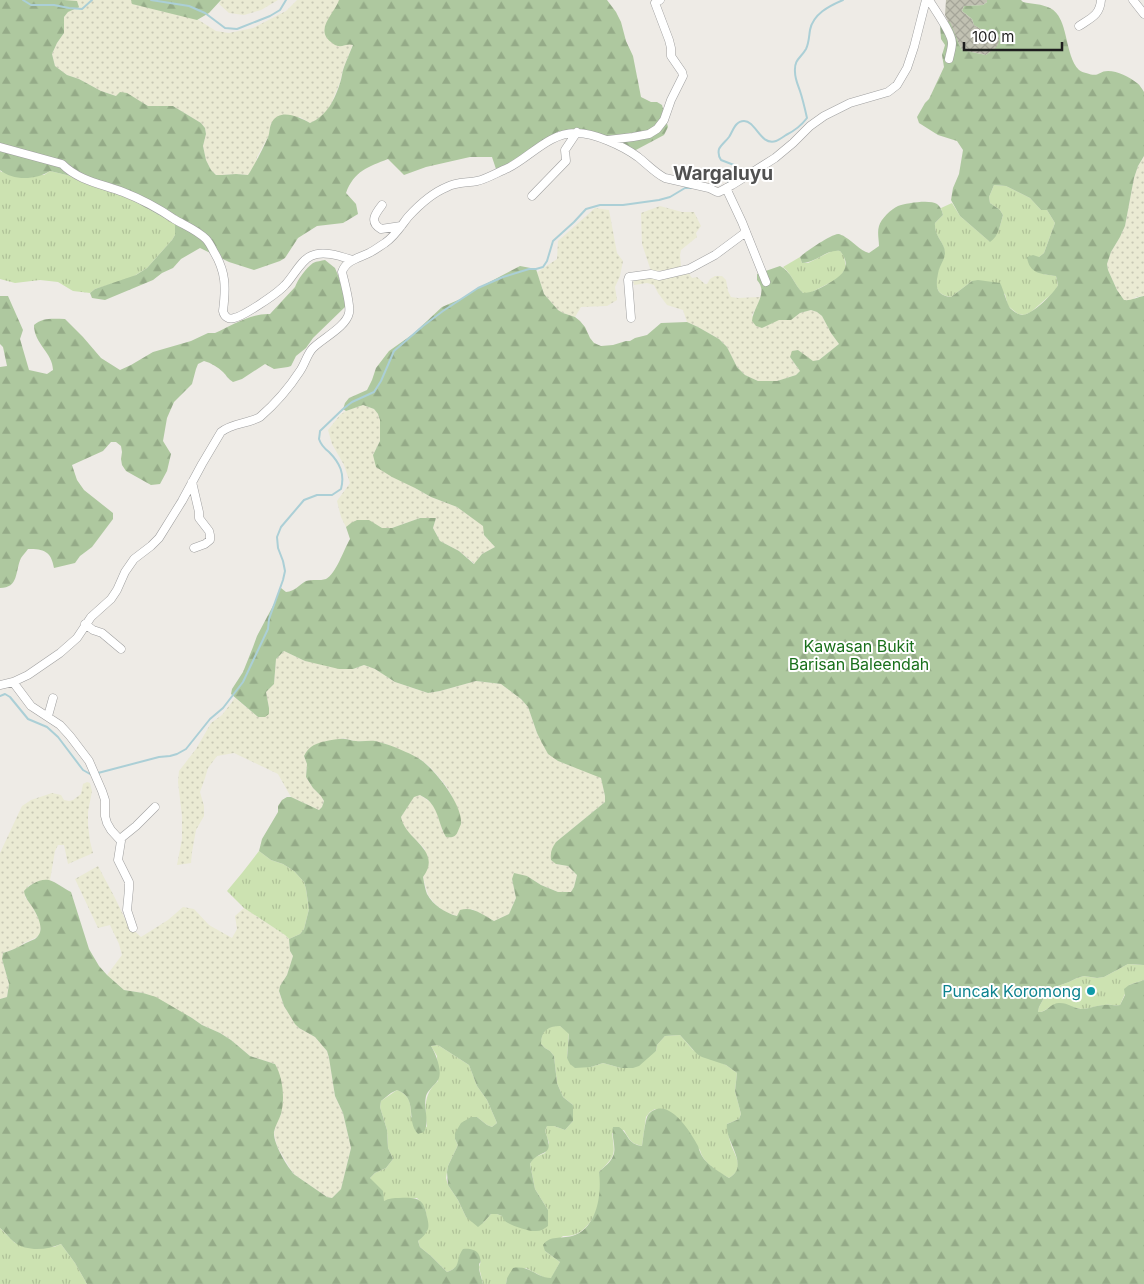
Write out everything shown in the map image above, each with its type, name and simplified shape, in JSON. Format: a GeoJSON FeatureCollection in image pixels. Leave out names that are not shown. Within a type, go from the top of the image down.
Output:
{"type":"FeatureCollection","features":[{"type":"Feature","properties":{"kind":"street"},"geometry":{"type":"LineString","coordinates":[[608,140],[649,134],[657,129],[664,120],[671,100],[683,76],[671,56],[669,40],[655,4],[660,0]]}},
{"type":"Feature","properties":{"kind":"street"},"geometry":{"type":"LineString","coordinates":[[928,0],[947,30],[951,40],[949,59]]}},
{"type":"Feature","properties":{"kind":"street"},"geometry":{"type":"LineString","coordinates":[[1,683],[13,682],[28,675],[60,653],[77,638],[91,617],[111,599],[134,559],[159,538],[182,502],[221,432],[231,426],[254,421],[260,417],[293,381],[301,370],[310,351],[345,320],[349,314],[342,272],[346,264],[387,241],[429,197],[448,186],[481,180],[510,166],[556,137],[566,133],[577,132],[608,140],[636,156],[665,178],[720,192],[775,158],[816,120],[850,103],[888,92],[897,85],[907,68],[928,0]]}},
{"type":"Feature","properties":{"kind":"street"},"geometry":{"type":"LineString","coordinates":[[1079,26],[1098,13],[1101,0]]}},
{"type":"Feature","properties":{"kind":"street"},"geometry":{"type":"LineString","coordinates":[[1133,0],[1144,14]]}},
{"type":"Feature","properties":{"kind":"street"},"geometry":{"type":"LineString","coordinates":[[532,196],[566,161],[565,150],[577,132]]}},
{"type":"Feature","properties":{"kind":"street"},"geometry":{"type":"LineString","coordinates":[[0,147],[62,164],[76,175],[151,204],[194,230],[207,240],[221,265],[225,283],[224,314],[227,318],[232,319],[240,316],[275,294],[285,286],[309,256],[319,253],[352,260]]}},
{"type":"Feature","properties":{"kind":"street"},"geometry":{"type":"LineString","coordinates":[[726,188],[766,282]]}},
{"type":"Feature","properties":{"kind":"street"},"geometry":{"type":"LineString","coordinates":[[382,205],[374,218],[377,226],[381,230],[401,226]]}},
{"type":"Feature","properties":{"kind":"street"},"geometry":{"type":"LineString","coordinates":[[631,318],[628,280],[630,277],[651,274],[659,276],[689,269],[715,255],[746,232]]}},
{"type":"Feature","properties":{"kind":"street"},"geometry":{"type":"LineString","coordinates":[[192,482],[199,518],[210,535],[210,540],[194,548]]}},
{"type":"Feature","properties":{"kind":"street"},"geometry":{"type":"LineString","coordinates":[[86,624],[93,630],[102,633],[121,649]]}},
{"type":"Feature","properties":{"kind":"street"},"geometry":{"type":"LineString","coordinates":[[13,682],[32,706],[60,725],[92,767],[105,800],[107,823],[121,842],[118,860],[129,882],[127,910],[133,928]]}},
{"type":"Feature","properties":{"kind":"street"},"geometry":{"type":"LineString","coordinates":[[48,716],[54,698]]}},
{"type":"Feature","properties":{"kind":"street"},"geometry":{"type":"LineString","coordinates":[[120,839],[155,807]]}},
{"type":"Feature","properties":{"kind":"shaded area"},"geometry":{"type":"Polygon","coordinates":[[[64,0],[131,0],[133,4],[197,19],[216,31],[229,33],[253,28],[286,11],[297,0],[339,0],[342,46],[353,44],[340,82],[326,113],[310,123],[300,117],[271,123],[269,135],[257,157],[256,163],[248,175],[216,175],[206,160],[203,146],[206,134],[205,128],[201,123],[173,106],[148,106],[126,93],[116,96],[101,91],[67,75],[55,66],[52,54],[64,33],[64,17],[67,12],[67,1],[64,0]]]}},
{"type":"Feature","properties":{"kind":"shaded area"},"geometry":{"type":"Polygon","coordinates":[[[221,0],[278,0],[261,10],[244,15],[229,13],[219,4],[221,0]]]}},
{"type":"Feature","properties":{"kind":"shaded area"},"geometry":{"type":"Polygon","coordinates":[[[946,0],[987,0],[983,5],[964,6],[962,11],[972,19],[974,25],[990,34],[995,32],[999,36],[1000,42],[996,48],[986,55],[962,50],[945,15],[946,0]]]}},
{"type":"Feature","properties":{"kind":"shaded area"},"geometry":{"type":"Polygon","coordinates":[[[1144,156],[1144,296],[1136,297],[1130,301],[1124,300],[1117,290],[1107,264],[1111,252],[1125,226],[1134,178],[1144,156]]]}},
{"type":"Feature","properties":{"kind":"shaded area"},"geometry":{"type":"Polygon","coordinates":[[[660,206],[682,212],[694,212],[701,226],[696,233],[697,237],[681,250],[681,266],[674,270],[651,271],[642,244],[641,213],[660,206]]]}},
{"type":"Feature","properties":{"kind":"shaded area"},"geometry":{"type":"Polygon","coordinates":[[[595,208],[609,210],[617,253],[623,261],[620,276],[615,287],[617,300],[607,306],[581,307],[575,317],[558,310],[544,294],[537,272],[557,259],[558,241],[595,208]]]}},
{"type":"Feature","properties":{"kind":"shaded area"},"geometry":{"type":"Polygon","coordinates":[[[688,272],[692,278],[697,277],[705,284],[715,276],[722,276],[726,280],[731,297],[760,297],[759,303],[752,315],[762,328],[779,319],[791,320],[800,313],[811,310],[817,312],[822,316],[839,344],[819,360],[812,362],[798,350],[790,357],[800,371],[796,375],[777,381],[758,381],[745,375],[737,367],[727,347],[719,339],[687,322],[683,310],[667,305],[654,285],[647,283],[634,285],[633,279],[688,272]]]}},
{"type":"Feature","properties":{"kind":"shaded area"},"geometry":{"type":"Polygon","coordinates":[[[363,405],[374,409],[380,420],[380,441],[373,455],[415,488],[431,497],[457,507],[484,526],[484,535],[495,547],[482,554],[475,564],[459,551],[440,541],[433,528],[436,518],[420,518],[392,528],[382,529],[351,523],[346,527],[337,501],[350,483],[344,465],[332,444],[328,430],[340,415],[363,405]]]}},
{"type":"Feature","properties":{"kind":"shaded area"},"geometry":{"type":"Polygon","coordinates":[[[284,651],[305,661],[353,669],[364,665],[375,669],[395,682],[428,693],[476,681],[501,684],[521,699],[528,707],[537,733],[558,761],[601,777],[605,802],[556,842],[556,864],[568,866],[577,875],[571,892],[558,892],[541,885],[527,876],[512,879],[516,898],[509,914],[494,921],[472,909],[457,916],[447,913],[436,905],[428,895],[423,877],[425,849],[408,832],[402,823],[401,817],[414,796],[420,795],[434,807],[443,832],[458,811],[451,794],[430,767],[420,759],[386,744],[343,738],[304,756],[307,764],[306,777],[324,801],[319,810],[291,797],[278,774],[234,753],[217,756],[208,768],[200,792],[204,806],[204,816],[196,830],[191,863],[177,865],[182,839],[179,771],[196,749],[211,723],[222,715],[235,698],[258,717],[269,708],[266,692],[274,684],[276,659],[284,651]]]}},
{"type":"Feature","properties":{"kind":"shaded area"},"geometry":{"type":"Polygon","coordinates":[[[90,783],[92,791],[88,812],[88,825],[93,853],[68,864],[64,845],[58,845],[55,851],[50,880],[28,886],[25,897],[41,924],[40,934],[19,947],[3,953],[2,959],[9,984],[7,997],[0,999],[0,853],[22,806],[31,800],[52,793],[61,795],[64,800],[73,800],[81,794],[83,784],[90,783]]]}},
{"type":"Feature","properties":{"kind":"shaded area"},"geometry":{"type":"Polygon","coordinates":[[[98,866],[128,925],[141,937],[168,920],[183,907],[194,909],[209,925],[232,938],[237,929],[235,916],[244,908],[289,939],[290,951],[293,956],[279,992],[284,1006],[299,1028],[315,1037],[327,1051],[335,1096],[343,1113],[351,1148],[341,1189],[332,1198],[327,1197],[295,1175],[277,1146],[274,1133],[277,1121],[281,1115],[275,1064],[250,1056],[220,1033],[143,993],[124,990],[107,975],[122,955],[119,944],[110,925],[98,928],[75,879],[98,866]]]}},
{"type":"Feature","properties":{"kind":"green space"},"geometry":{"type":"Polygon","coordinates":[[[0,0],[77,1],[79,7],[68,12],[64,17],[64,33],[52,54],[55,66],[67,75],[101,91],[116,96],[120,92],[127,93],[148,106],[173,106],[201,123],[205,128],[206,134],[203,146],[206,160],[216,175],[248,175],[264,146],[271,124],[275,118],[280,115],[290,115],[310,123],[321,116],[330,106],[353,45],[336,45],[326,37],[325,26],[339,0],[607,0],[621,22],[626,41],[633,56],[641,97],[662,105],[668,127],[664,135],[634,151],[587,131],[559,131],[504,166],[496,169],[492,157],[470,157],[426,167],[404,175],[388,159],[362,171],[349,186],[346,193],[356,204],[358,214],[343,223],[317,226],[298,238],[285,258],[280,261],[254,270],[229,262],[200,248],[181,259],[173,268],[153,280],[105,300],[92,298],[90,293],[95,289],[136,275],[147,268],[172,240],[175,235],[175,224],[128,198],[75,177],[50,171],[31,178],[18,178],[5,174],[0,170],[0,0]]]}},
{"type":"Feature","properties":{"kind":"green space"},"geometry":{"type":"Polygon","coordinates":[[[131,0],[221,0],[209,13],[197,20],[132,4],[131,0]]]}},
{"type":"Feature","properties":{"kind":"green space","name":"Kawasan Bukit Barisan Baleendah"},"geometry":{"type":"Polygon","coordinates":[[[987,0],[1021,0],[1050,8],[1060,19],[1071,55],[1079,70],[1094,75],[1105,71],[1119,73],[1137,83],[1144,92],[1144,156],[1134,178],[1125,226],[1111,252],[1107,264],[1117,290],[1124,300],[1144,296],[1144,965],[1128,964],[1104,977],[1084,976],[1055,987],[1045,996],[1038,1012],[1058,1003],[1064,1003],[1081,1009],[1101,1005],[1120,1005],[1125,995],[1124,989],[1129,985],[1144,980],[1144,1284],[506,1284],[513,1268],[524,1268],[551,1278],[560,1262],[545,1251],[543,1245],[552,1239],[572,1236],[587,1226],[596,1210],[600,1190],[599,1172],[611,1160],[614,1153],[613,1127],[619,1127],[633,1143],[642,1146],[648,1115],[657,1109],[670,1111],[681,1121],[695,1141],[704,1159],[710,1165],[729,1178],[738,1167],[727,1131],[727,1124],[739,1119],[741,1114],[735,1091],[737,1073],[726,1065],[697,1054],[680,1035],[665,1036],[657,1045],[656,1051],[639,1066],[633,1068],[621,1068],[603,1063],[591,1067],[575,1068],[567,1058],[569,1034],[560,1026],[546,1030],[542,1036],[541,1044],[554,1056],[557,1083],[563,1097],[573,1105],[573,1121],[565,1130],[554,1126],[547,1126],[545,1131],[549,1146],[548,1150],[530,1164],[535,1189],[548,1210],[548,1226],[542,1230],[533,1231],[519,1228],[506,1222],[502,1216],[497,1214],[491,1214],[478,1227],[466,1217],[448,1185],[448,1166],[458,1145],[455,1133],[461,1123],[471,1117],[477,1117],[492,1127],[497,1123],[487,1100],[477,1086],[469,1065],[438,1045],[431,1046],[437,1058],[440,1072],[438,1080],[426,1096],[426,1128],[424,1132],[418,1134],[414,1128],[410,1104],[404,1094],[397,1090],[381,1101],[380,1107],[387,1130],[388,1148],[393,1159],[386,1168],[375,1173],[370,1178],[383,1191],[384,1201],[391,1198],[411,1198],[422,1202],[426,1211],[428,1229],[418,1241],[420,1247],[447,1272],[455,1268],[463,1249],[476,1251],[481,1260],[479,1269],[483,1284],[87,1284],[61,1244],[50,1248],[31,1249],[14,1242],[0,1228],[0,999],[7,997],[9,984],[2,959],[3,953],[35,939],[40,932],[39,920],[24,891],[32,884],[42,880],[49,880],[71,892],[89,949],[99,966],[124,990],[156,997],[202,1025],[220,1033],[250,1056],[275,1064],[280,1075],[283,1095],[281,1114],[274,1132],[278,1148],[295,1175],[327,1197],[332,1198],[341,1189],[351,1148],[343,1113],[335,1096],[329,1058],[327,1051],[315,1037],[295,1024],[284,1006],[279,991],[293,956],[290,951],[289,939],[300,934],[304,929],[309,909],[306,889],[304,882],[294,871],[283,864],[271,860],[259,851],[262,839],[278,812],[278,806],[282,800],[291,797],[319,810],[322,807],[324,801],[306,777],[307,764],[304,756],[307,751],[314,745],[333,740],[375,741],[392,746],[421,760],[441,780],[453,798],[460,816],[461,824],[455,836],[446,837],[433,806],[420,795],[414,797],[401,817],[404,825],[426,852],[429,859],[428,868],[423,877],[427,894],[436,905],[448,913],[457,916],[460,910],[469,909],[494,921],[509,914],[516,898],[512,879],[514,873],[527,876],[541,885],[558,892],[571,892],[574,887],[577,875],[568,866],[556,864],[551,860],[551,852],[556,842],[605,802],[601,778],[558,761],[548,754],[537,733],[528,707],[521,699],[501,684],[476,681],[428,693],[395,682],[375,669],[364,665],[353,669],[339,669],[305,661],[284,651],[276,659],[274,684],[266,692],[269,714],[265,717],[258,717],[231,694],[281,588],[286,592],[306,581],[324,580],[330,576],[350,539],[346,527],[351,523],[357,520],[369,520],[382,528],[392,528],[420,518],[436,518],[433,528],[440,541],[459,551],[474,564],[482,554],[495,547],[484,535],[483,526],[457,507],[431,497],[376,467],[373,455],[380,441],[380,420],[378,414],[374,409],[363,405],[346,411],[343,409],[345,403],[349,398],[367,390],[376,368],[389,351],[413,334],[442,307],[465,297],[520,266],[536,269],[544,294],[558,310],[580,321],[594,343],[601,346],[630,341],[647,335],[661,323],[687,322],[719,339],[727,347],[737,367],[745,375],[758,381],[777,381],[796,375],[800,371],[790,357],[792,351],[798,350],[813,361],[819,360],[839,344],[822,316],[811,310],[800,313],[791,320],[779,320],[762,328],[756,326],[752,321],[761,295],[757,274],[780,266],[790,275],[803,293],[818,289],[836,279],[844,271],[846,262],[844,257],[840,251],[835,251],[812,261],[802,263],[800,257],[824,240],[838,234],[869,253],[879,246],[878,228],[884,217],[895,207],[912,203],[934,203],[938,205],[943,215],[935,223],[936,232],[945,249],[937,279],[937,287],[941,294],[951,297],[972,281],[1000,283],[1011,309],[1017,314],[1023,315],[1032,311],[1048,298],[1058,285],[1056,276],[1041,274],[1033,270],[1028,263],[1027,257],[1033,255],[1039,257],[1044,253],[1055,223],[1047,210],[1041,210],[1030,198],[1006,186],[994,185],[989,197],[990,203],[1000,210],[1003,215],[997,233],[990,242],[960,216],[951,200],[953,188],[959,174],[963,150],[957,141],[938,135],[919,123],[917,117],[929,99],[944,67],[942,55],[945,45],[941,39],[940,25],[944,20],[950,22],[962,50],[986,55],[997,45],[999,36],[995,32],[990,34],[974,25],[972,19],[962,11],[964,6],[983,5],[987,0]]]}},
{"type":"Feature","properties":{"kind":"green space"},"geometry":{"type":"Polygon","coordinates":[[[0,170],[1,172],[44,175],[50,171],[75,177],[128,198],[175,224],[175,235],[147,268],[131,278],[95,289],[90,293],[73,291],[58,282],[40,280],[15,283],[0,279],[0,170]]]}},
{"type":"Feature","properties":{"kind":"green space"},"geometry":{"type":"Polygon","coordinates":[[[994,185],[1006,186],[1030,198],[1041,210],[1047,210],[1055,223],[1044,253],[1039,257],[1043,274],[1056,276],[1058,285],[1055,291],[1031,312],[1024,315],[1018,314],[1008,306],[1005,294],[972,281],[951,297],[942,294],[937,288],[938,271],[944,258],[943,246],[935,227],[935,223],[943,215],[941,208],[952,203],[960,216],[989,241],[997,233],[1003,215],[1000,210],[990,203],[989,197],[994,185]]]}},
{"type":"Feature","properties":{"kind":"green space"},"geometry":{"type":"Polygon","coordinates":[[[834,250],[840,251],[844,256],[846,268],[839,278],[810,293],[803,293],[783,267],[800,257],[802,263],[808,263],[834,250]]]}},
{"type":"Feature","properties":{"kind":"green space"},"geometry":{"type":"Polygon","coordinates":[[[325,260],[335,268],[346,306],[296,356],[291,366],[274,369],[265,364],[242,379],[233,382],[212,364],[204,361],[198,364],[192,384],[174,402],[167,418],[163,441],[171,454],[167,471],[160,484],[151,485],[126,471],[122,465],[121,446],[116,442],[111,442],[103,451],[72,465],[77,480],[84,490],[113,513],[113,519],[92,547],[80,556],[75,563],[54,568],[51,558],[46,552],[28,549],[21,558],[13,582],[6,587],[0,588],[0,367],[7,366],[3,347],[0,344],[0,296],[8,296],[23,330],[20,339],[29,370],[47,374],[53,370],[50,358],[37,338],[34,325],[45,320],[65,319],[101,358],[120,370],[153,352],[191,341],[208,333],[215,333],[248,318],[270,314],[295,287],[300,277],[313,263],[325,260]]]}},
{"type":"Feature","properties":{"kind":"green space"},"geometry":{"type":"Polygon","coordinates":[[[259,851],[271,860],[283,864],[294,871],[304,882],[309,909],[304,929],[300,934],[289,939],[244,908],[227,891],[259,851]]]}},
{"type":"Feature","properties":{"kind":"green space"},"geometry":{"type":"Polygon","coordinates":[[[1128,964],[1144,965],[1144,980],[1129,985],[1120,1005],[1102,1005],[1082,1009],[1059,1005],[1038,1012],[1045,996],[1055,987],[1084,976],[1104,977],[1128,964]]]}},
{"type":"Feature","properties":{"kind":"green space"},"geometry":{"type":"Polygon","coordinates":[[[554,1026],[560,1026],[569,1033],[567,1058],[591,1067],[603,1063],[621,1068],[656,1051],[657,1045],[665,1036],[680,1035],[693,1050],[726,1065],[737,1073],[735,1091],[741,1114],[739,1119],[727,1124],[729,1139],[738,1165],[737,1170],[729,1178],[716,1170],[704,1159],[700,1150],[655,1109],[646,1117],[642,1146],[631,1141],[624,1130],[612,1133],[614,1151],[609,1162],[599,1172],[601,1193],[592,1219],[580,1232],[563,1236],[545,1251],[560,1262],[551,1279],[545,1278],[526,1268],[507,1278],[506,1284],[483,1284],[479,1267],[481,1261],[460,1254],[457,1266],[447,1272],[420,1247],[418,1241],[427,1231],[426,1213],[421,1202],[417,1198],[384,1201],[370,1178],[375,1173],[386,1168],[393,1159],[388,1148],[387,1130],[380,1107],[381,1101],[397,1090],[405,1094],[409,1100],[411,1117],[427,1127],[427,1096],[438,1081],[437,1056],[431,1046],[438,1045],[469,1065],[477,1086],[487,1100],[497,1123],[492,1127],[477,1117],[455,1139],[458,1145],[448,1166],[446,1178],[448,1185],[466,1217],[483,1223],[491,1214],[502,1216],[548,1210],[535,1189],[530,1164],[533,1158],[545,1153],[549,1143],[545,1131],[547,1126],[554,1126],[565,1130],[573,1121],[573,1105],[563,1097],[557,1083],[554,1056],[541,1044],[544,1032],[554,1026]]]}},
{"type":"Feature","properties":{"kind":"green space"},"geometry":{"type":"Polygon","coordinates":[[[0,1228],[15,1243],[54,1247],[61,1244],[87,1284],[0,1284],[0,1228]]]}},
{"type":"Feature","properties":{"kind":"waterway"},"geometry":{"type":"LineString","coordinates":[[23,0],[31,5],[54,5],[82,9],[92,0]]}},
{"type":"Feature","properties":{"kind":"waterway"},"geometry":{"type":"LineString","coordinates":[[151,0],[189,6],[205,13],[225,28],[237,29],[270,16],[280,10],[286,0]]}},
{"type":"Feature","properties":{"kind":"waterway"},"geometry":{"type":"LineString","coordinates":[[728,183],[737,172],[737,169],[734,165],[721,160],[719,150],[738,123],[741,121],[748,122],[762,137],[771,142],[777,141],[792,132],[807,118],[796,77],[796,64],[807,47],[814,19],[827,8],[843,0]]}},
{"type":"Feature","properties":{"kind":"waterway"},"geometry":{"type":"LineString","coordinates":[[98,773],[159,757],[170,756],[186,749],[210,719],[223,708],[243,682],[268,629],[269,619],[283,580],[285,571],[278,548],[277,537],[281,527],[304,500],[317,495],[332,495],[341,489],[341,469],[336,460],[323,447],[319,439],[320,431],[352,402],[374,392],[394,351],[423,326],[478,288],[503,277],[543,267],[547,261],[553,241],[586,209],[600,205],[623,205],[659,200],[670,197],[685,188],[692,188]]}},
{"type":"Feature","properties":{"kind":"waterway"},"geometry":{"type":"LineString","coordinates":[[0,696],[5,694],[10,697],[28,719],[47,727],[58,737],[83,770],[93,774]]}},
{"type":"Feature","properties":{"kind":"place","name":"Puncak Koromong"},"geometry":{"type":"Point","coordinates":[1091,991]}},
{"type":"Feature","properties":{"kind":"district","name":"Wargaluyu"},"geometry":{"type":"Point","coordinates":[723,173]}}]}
